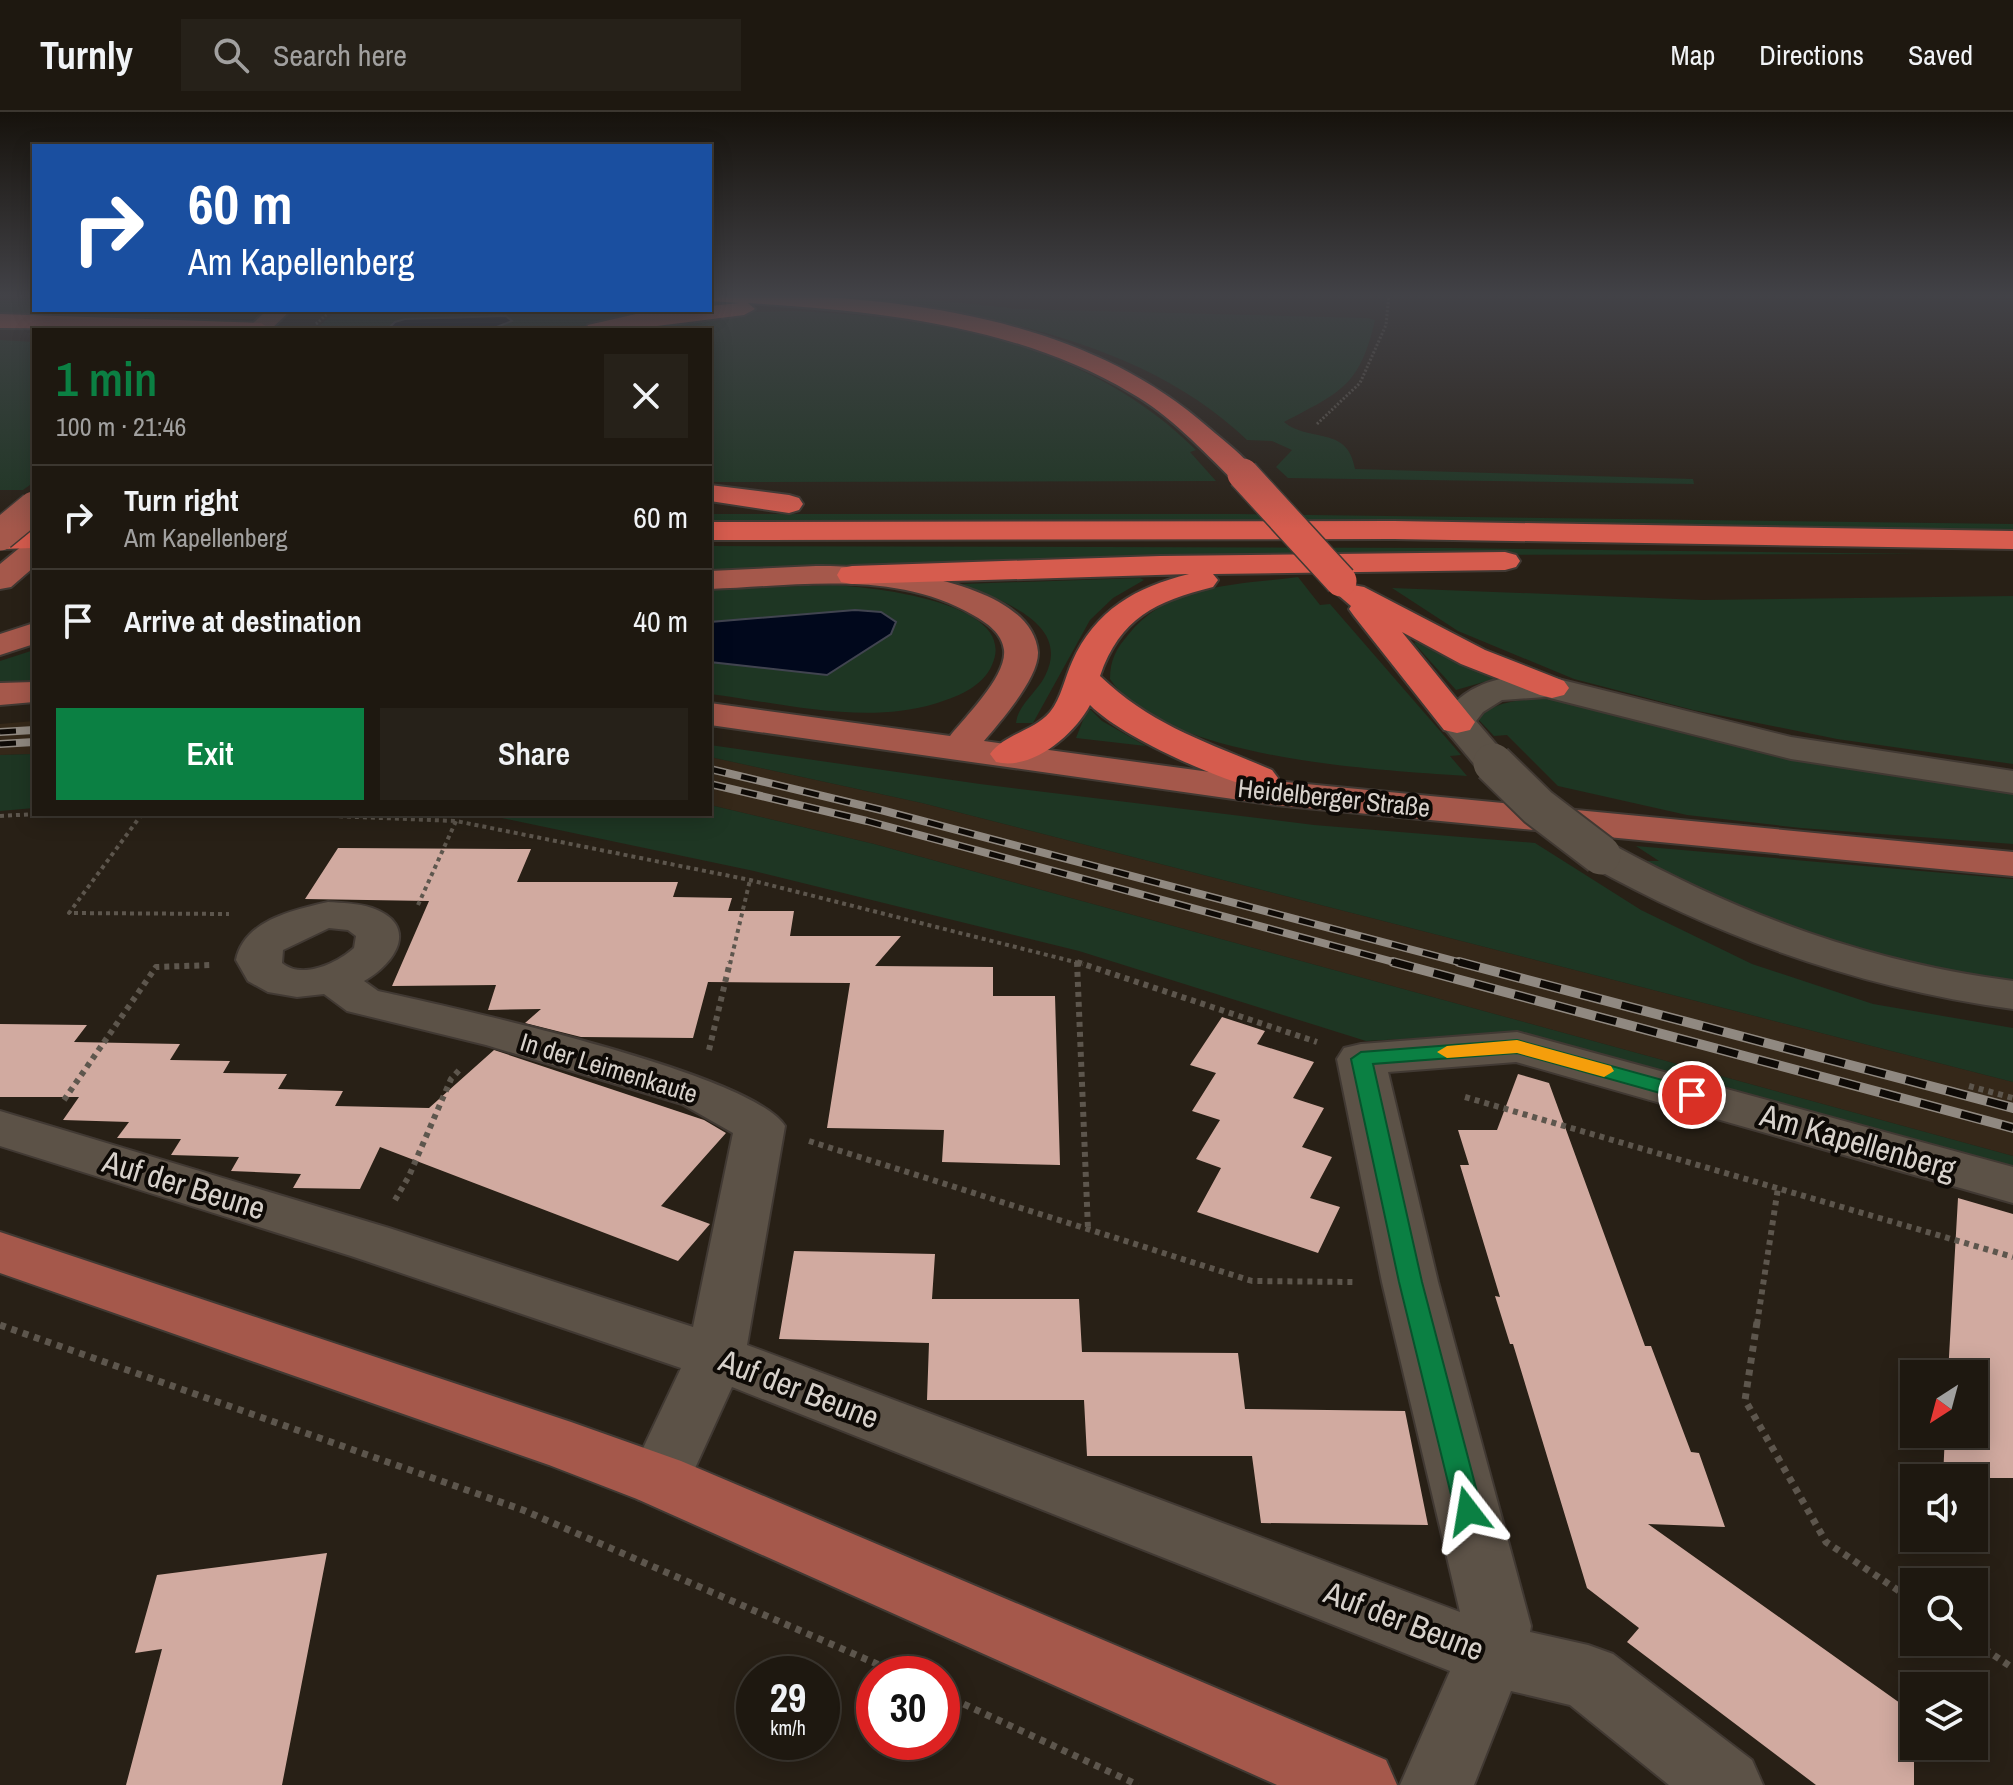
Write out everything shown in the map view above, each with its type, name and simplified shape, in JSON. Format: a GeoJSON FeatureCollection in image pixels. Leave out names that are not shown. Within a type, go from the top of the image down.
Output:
{"type":"FeatureCollection","features":[{"type":"Feature","properties":{"kind":"highway"},"geometry":{"type":"LineString","coordinates":[[1110,372],[1139,387],[1186,419],[1243,474],[1344,579],[1457,722]]}},
{"type":"Feature","properties":{"kind":"highway"},"geometry":{"type":"LineString","coordinates":[[712,493],[789,504]]}},
{"type":"Feature","properties":{"kind":"highway"},"geometry":{"type":"LineString","coordinates":[[712,505],[1565,507],[2013,515]]}},
{"type":"Feature","properties":{"kind":"highway"},"geometry":{"type":"LineString","coordinates":[[0,514],[32,513]]}},
{"type":"Feature","properties":{"kind":"highway"},"geometry":{"type":"LineString","coordinates":[[712,531],[1394,530],[2013,540]]}},
{"type":"Feature","properties":{"kind":"highway"},"geometry":{"type":"LineString","coordinates":[[0,537],[32,539]]}},
{"type":"Feature","properties":{"kind":"highway"},"geometry":{"type":"LineString","coordinates":[[852,575],[1344,579],[1605,560],[2013,562]]}},
{"type":"Feature","properties":{"kind":"highway"},"geometry":{"type":"LineString","coordinates":[[1009,754],[1059,724],[1071,707],[1086,665],[1111,623],[1134,602],[1164,588],[1223,576],[1344,579],[1473,657],[1552,688]]}},
{"type":"Feature","properties":{"kind":"highway"},"geometry":{"type":"LineString","coordinates":[[1082,678],[1115,710],[1147,730],[1259,778]]}},
{"type":"Feature","properties":{"kind":"main road"},"geometry":{"type":"LineString","coordinates":[[0,537],[32,509]]}},
{"type":"Feature","properties":{"kind":"main road"},"geometry":{"type":"LineString","coordinates":[[5,576],[32,553]]}},
{"type":"Feature","properties":{"kind":"main road"},"geometry":{"type":"LineString","coordinates":[[712,580],[852,575],[925,587],[963,597],[991,611],[1011,629],[1021,649],[1017,671],[961,747]]}},
{"type":"Feature","properties":{"kind":"main road"},"geometry":{"type":"LineString","coordinates":[[0,611],[32,610]]}},
{"type":"Feature","properties":{"kind":"main road"},"geometry":{"type":"LineString","coordinates":[[0,645],[32,634]]}},
{"type":"Feature","properties":{"kind":"main road"},"geometry":{"type":"LineString","coordinates":[[0,694],[32,692]]}},
{"type":"Feature","properties":{"kind":"main road","name":"Heidelberger Straße"},"geometry":{"type":"LineString","coordinates":[[712,714],[1275,793],[2013,864]]}},
{"type":"Feature","properties":{"kind":"main road","name":"Heidelberger Straße"},"geometry":{"type":"LineString","coordinates":[[1009,754],[1380,791],[1660,831]]}},
{"type":"Feature","properties":{"kind":"main road"},"geometry":{"type":"LineString","coordinates":[[0,1252],[659,1480],[1360,1785]]}},
{"type":"Feature","properties":{"kind":"street"},"geometry":{"type":"LineString","coordinates":[[2013,782],[1764,742],[1552,688],[1525,686],[1490,693],[1469,704],[1457,722],[1538,807],[1619,865],[1740,925],[1860,964],[2013,995]]}},
{"type":"Feature","properties":{"kind":"street"},"geometry":{"type":"LineString","coordinates":[[328,915],[345,915],[360,918],[378,931],[379,941],[375,952],[365,962],[331,978],[307,982],[284,981],[264,971],[260,963],[267,943],[293,924],[328,915]]}},
{"type":"Feature","properties":{"kind":"street","name":"In der Leimenkaute"},"geometry":{"type":"LineString","coordinates":[[331,978],[363,1001],[498,1033],[699,1093],[760,1126]]}},
{"type":"Feature","properties":{"kind":"street","name":"Am Kapellenberg"},"geometry":{"type":"LineString","coordinates":[[1361,1059],[1517,1047],[2013,1185]]}},
{"type":"Feature","properties":{"kind":"street"},"geometry":{"type":"LineString","coordinates":[[1361,1059],[1410,1282],[1497,1626],[1491,1655],[1437,1785]]}},
{"type":"Feature","properties":{"kind":"street"},"geometry":{"type":"LineString","coordinates":[[659,1480],[716,1357],[760,1126]]}},
{"type":"Feature","properties":{"kind":"street","name":"Auf der Beune"},"geometry":{"type":"LineString","coordinates":[[17,1133],[370,1242],[716,1357],[1491,1655],[1588,1677],[1726,1785]]}},
{"type":"Feature","properties":{"kind":"path"},"geometry":{"type":"LineString","coordinates":[[1317,424],[1360,383],[1365,372]]}},
{"type":"Feature","properties":{"kind":"path"},"geometry":{"type":"LineString","coordinates":[[0,816],[32,814]]}},
{"type":"Feature","properties":{"kind":"path"},"geometry":{"type":"LineString","coordinates":[[141,816],[69,913],[265,915],[293,924]]}},
{"type":"Feature","properties":{"kind":"path"},"geometry":{"type":"LineString","coordinates":[[332,816],[456,821],[750,880],[1077,962],[1270,1024],[1361,1059]]}},
{"type":"Feature","properties":{"kind":"path"},"geometry":{"type":"LineString","coordinates":[[378,931],[415,911],[456,821]]}},
{"type":"Feature","properties":{"kind":"path"},"geometry":{"type":"LineString","coordinates":[[699,1093],[750,880]]}},
{"type":"Feature","properties":{"kind":"path"},"geometry":{"type":"LineString","coordinates":[[1077,962],[1088,1229]]}},
{"type":"Feature","properties":{"kind":"path"},"geometry":{"type":"LineString","coordinates":[[17,1133],[74,1088],[156,967],[260,963]]}},
{"type":"Feature","properties":{"kind":"path"},"geometry":{"type":"LineString","coordinates":[[370,1242],[409,1176],[451,1079],[498,1033]]}},
{"type":"Feature","properties":{"kind":"path"},"geometry":{"type":"LineString","coordinates":[[1969,1086],[2013,1098]]}},
{"type":"Feature","properties":{"kind":"path"},"geometry":{"type":"LineString","coordinates":[[1456,1094],[2013,1257]]}},
{"type":"Feature","properties":{"kind":"path"},"geometry":{"type":"LineString","coordinates":[[760,1126],[1252,1281],[1410,1282]]}},
{"type":"Feature","properties":{"kind":"path"},"geometry":{"type":"LineString","coordinates":[[1778,1188],[1745,1400],[1826,1542],[1900,1592]]}},
{"type":"Feature","properties":{"kind":"path"},"geometry":{"type":"LineString","coordinates":[[0,1325],[523,1510],[859,1656]]}},
{"type":"Feature","properties":{"kind":"path"},"geometry":{"type":"LineString","coordinates":[[1988,1651],[2013,1668]]}},
{"type":"Feature","properties":{"kind":"path"},"geometry":{"type":"LineString","coordinates":[[960,1702],[1138,1785]]}},
{"type":"Feature","properties":{"kind":"shaded area"},"geometry":{"type":"Polygon","coordinates":[[[32,721],[32,754],[0,755],[0,724],[32,721]]]}},
{"type":"Feature","properties":{"kind":"shaded area"},"geometry":{"type":"Polygon","coordinates":[[[712,757],[922,803],[2013,1082],[2013,1156],[874,844],[712,805],[712,757]]]}},
{"type":"Feature","properties":{"kind":"green space"},"geometry":{"type":"Polygon","coordinates":[[[0,372],[32,372],[32,483],[23,490],[0,490],[0,372]]]}},
{"type":"Feature","properties":{"kind":"green space"},"geometry":{"type":"Polygon","coordinates":[[[712,372],[1084,372],[1109,384],[1154,414],[1196,450],[1190,452],[1216,481],[712,482],[712,372]]]}},
{"type":"Feature","properties":{"kind":"green space"},"geometry":{"type":"Polygon","coordinates":[[[1148,372],[1355,372],[1334,394],[1284,422],[1305,432],[1336,440],[1351,455],[1355,469],[1693,479],[1694,484],[1288,478],[1276,467],[1292,450],[1272,441],[1247,440],[1200,402],[1148,372]]]}},
{"type":"Feature","properties":{"kind":"green space"},"geometry":{"type":"Polygon","coordinates":[[[712,514],[1238,514],[2013,524],[2013,531],[1246,520],[712,522],[712,514]]]}},
{"type":"Feature","properties":{"kind":"green space"},"geometry":{"type":"Polygon","coordinates":[[[712,546],[1452,548],[1925,554],[1456,555],[712,572],[712,546]]]}},
{"type":"Feature","properties":{"kind":"green space"},"geometry":{"type":"Polygon","coordinates":[[[1298,577],[1320,605],[1330,604],[1461,755],[1450,756],[1467,776],[1328,764],[1222,743],[1175,727],[1136,706],[1110,679],[1113,660],[1120,645],[1145,618],[1163,605],[1184,596],[1229,585],[1298,577]]]}},
{"type":"Feature","properties":{"kind":"green space"},"geometry":{"type":"Polygon","coordinates":[[[1144,580],[1113,598],[1090,620],[1033,723],[1016,723],[1020,710],[1045,676],[1051,657],[1049,641],[1027,615],[962,584],[1144,580]]]}},
{"type":"Feature","properties":{"kind":"green space"},"geometry":{"type":"Polygon","coordinates":[[[833,585],[877,589],[936,602],[964,612],[984,626],[995,643],[992,665],[982,680],[951,698],[907,710],[879,713],[822,710],[712,694],[712,589],[833,585]]]}},
{"type":"Feature","properties":{"kind":"green space"},"geometry":{"type":"Polygon","coordinates":[[[1392,588],[1702,600],[2013,596],[2013,764],[1837,739],[1693,710],[1574,679],[1458,631],[1392,588]]]}},
{"type":"Feature","properties":{"kind":"green space"},"geometry":{"type":"Polygon","coordinates":[[[1416,642],[1494,679],[1456,690],[1416,642]]]}},
{"type":"Feature","properties":{"kind":"green space"},"geometry":{"type":"Polygon","coordinates":[[[32,651],[32,680],[0,682],[0,661],[32,651]]]}},
{"type":"Feature","properties":{"kind":"green space"},"geometry":{"type":"Polygon","coordinates":[[[1537,698],[1557,699],[1704,739],[1823,762],[2013,791],[2013,844],[1801,828],[1687,815],[1558,786],[1507,735],[1494,736],[1478,719],[1497,706],[1537,698]]]}},
{"type":"Feature","properties":{"kind":"green space"},"geometry":{"type":"Polygon","coordinates":[[[1087,710],[1091,710],[1102,721],[1146,746],[1076,738],[1087,710]]]}},
{"type":"Feature","properties":{"kind":"green space"},"geometry":{"type":"Polygon","coordinates":[[[712,745],[980,784],[1314,825],[1535,843],[1641,910],[1752,964],[1873,1004],[2013,1028],[2013,1082],[922,803],[712,757],[712,745]]]}},
{"type":"Feature","properties":{"kind":"green space"},"geometry":{"type":"Polygon","coordinates":[[[32,754],[32,808],[0,811],[0,755],[32,754]]]}},
{"type":"Feature","properties":{"kind":"green space"},"geometry":{"type":"Polygon","coordinates":[[[712,805],[874,844],[2013,1156],[2013,1170],[1512,1033],[1366,1041],[1079,951],[754,871],[493,816],[712,816],[712,805]]]}},
{"type":"Feature","properties":{"kind":"green space"},"geometry":{"type":"Polygon","coordinates":[[[1636,846],[2013,879],[2013,982],[1890,957],[1783,923],[1646,861],[1659,861],[1636,846]]]}},
{"type":"Feature","properties":{"kind":"water"},"geometry":{"type":"Polygon","coordinates":[[[855,610],[881,612],[896,622],[891,634],[827,675],[712,662],[712,622],[855,610]]]}},
{"type":"Feature","properties":{"kind":"building"},"geometry":{"type":"Polygon","coordinates":[[[338,848],[531,849],[517,882],[678,882],[673,897],[732,898],[728,911],[794,911],[790,936],[901,936],[875,966],[993,967],[993,996],[1055,996],[1060,1165],[942,1162],[944,1130],[827,1128],[850,983],[708,982],[693,1038],[581,1037],[525,1023],[541,1009],[488,1010],[496,985],[392,986],[429,901],[305,899],[338,848]]]}},
{"type":"Feature","properties":{"kind":"building"},"geometry":{"type":"Polygon","coordinates":[[[1222,1017],[1265,1031],[1257,1044],[1314,1062],[1293,1098],[1324,1108],[1302,1147],[1332,1157],[1310,1198],[1340,1207],[1318,1253],[1197,1212],[1221,1168],[1196,1159],[1220,1120],[1192,1111],[1216,1073],[1190,1065],[1222,1017]]]}},
{"type":"Feature","properties":{"kind":"building"},"geometry":{"type":"Polygon","coordinates":[[[0,1024],[87,1025],[74,1042],[180,1044],[170,1060],[230,1061],[223,1073],[287,1074],[278,1089],[343,1091],[335,1106],[429,1108],[494,1050],[704,1120],[726,1133],[661,1206],[710,1224],[678,1261],[380,1147],[360,1189],[293,1188],[301,1174],[231,1171],[239,1157],[171,1155],[181,1139],[117,1138],[129,1122],[63,1120],[79,1097],[0,1097],[0,1024]]]}},
{"type":"Feature","properties":{"kind":"building"},"geometry":{"type":"Polygon","coordinates":[[[1518,1074],[1549,1083],[1645,1346],[1651,1346],[1691,1452],[1699,1453],[1725,1527],[1648,1524],[1900,1703],[1900,1760],[1914,1760],[1914,1785],[1816,1785],[1627,1642],[1639,1628],[1587,1588],[1513,1344],[1510,1344],[1495,1296],[1500,1297],[1460,1165],[1469,1165],[1458,1130],[1497,1130],[1518,1074]]]}},
{"type":"Feature","properties":{"kind":"building"},"geometry":{"type":"Polygon","coordinates":[[[1958,1198],[2013,1214],[2013,1478],[1988,1478],[1988,1464],[1944,1464],[1944,1448],[1988,1448],[1988,1360],[1949,1360],[1958,1198]]]}},
{"type":"Feature","properties":{"kind":"building"},"geometry":{"type":"Polygon","coordinates":[[[794,1251],[935,1254],[932,1299],[1079,1299],[1082,1352],[1238,1353],[1245,1409],[1405,1411],[1428,1525],[1261,1523],[1252,1456],[1087,1456],[1084,1400],[927,1400],[929,1343],[779,1339],[794,1251]]]}},
{"type":"Feature","properties":{"kind":"building"},"geometry":{"type":"Polygon","coordinates":[[[327,1553],[282,1785],[126,1785],[162,1649],[135,1653],[157,1575],[327,1553]]]}},
{"type":"Feature","properties":{"kind":"railway"},"geometry":{"type":"LineString","coordinates":[[0,732],[32,730]]}},
{"type":"Feature","properties":{"kind":"railway"},"geometry":{"type":"LineString","coordinates":[[0,744],[32,742]]}},
{"type":"Feature","properties":{"kind":"railway"},"geometry":{"type":"LineString","coordinates":[[712,769],[881,810],[1466,964]]}},
{"type":"Feature","properties":{"kind":"railway"},"geometry":{"type":"LineString","coordinates":[[712,784],[867,821],[1401,964]]}},
{"type":"Feature","properties":{"kind":"railway"},"geometry":{"type":"LineString","coordinates":[[1393,962],[2013,1128]]}},
{"type":"Feature","properties":{"kind":"railway"},"geometry":{"type":"LineString","coordinates":[[1459,962],[2013,1108]]}},
{"type":"Feature","properties":{"kind":"slow traffic"},"geometry":{"type":"LineString","coordinates":[[1447,1052],[1517,1047],[1604,1071]]}},
{"type":"Feature","properties":{"kind":"route"},"geometry":{"type":"LineString","coordinates":[[1468,1511],[1410,1282],[1361,1059],[1517,1047],[1692,1095]]}}]}
